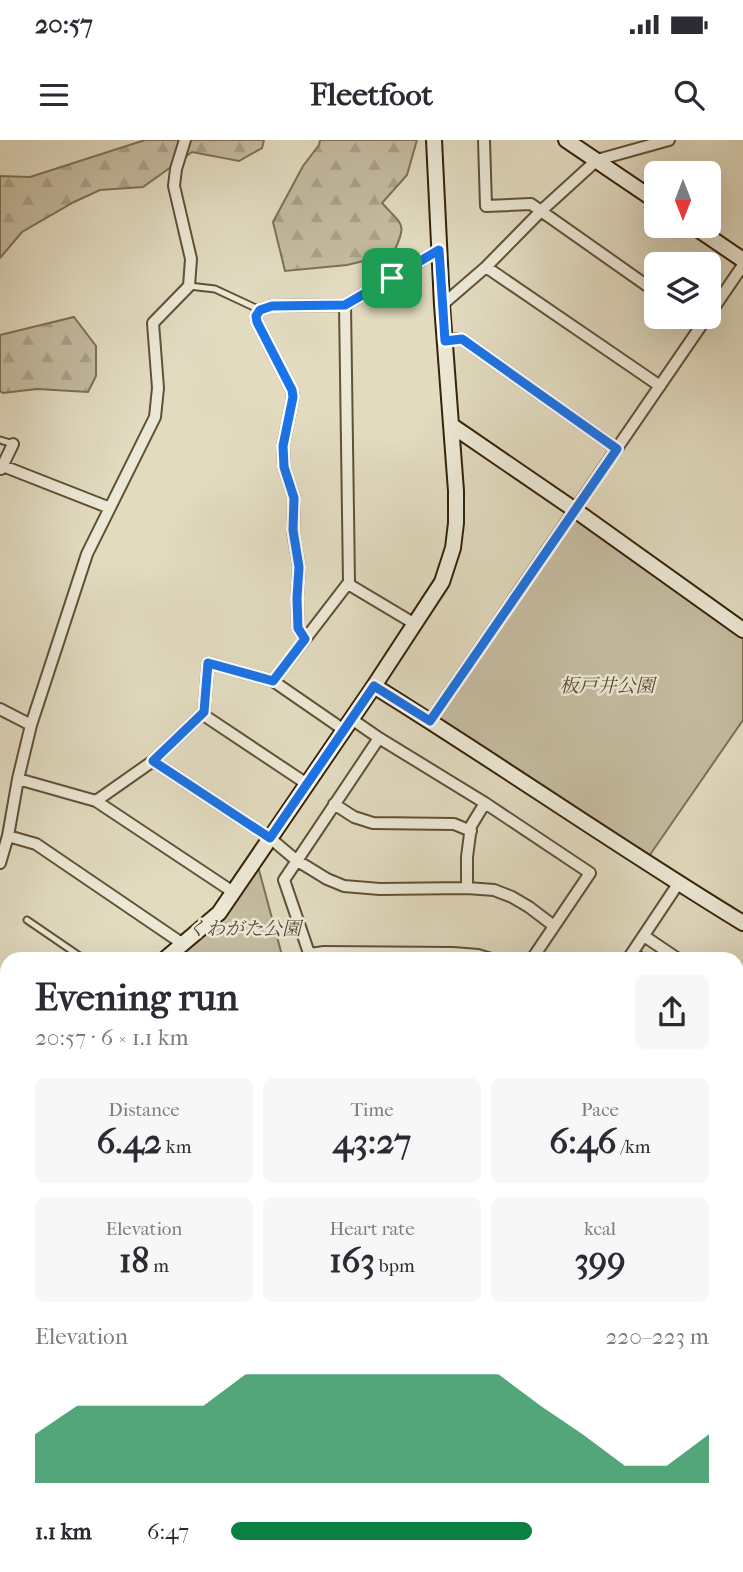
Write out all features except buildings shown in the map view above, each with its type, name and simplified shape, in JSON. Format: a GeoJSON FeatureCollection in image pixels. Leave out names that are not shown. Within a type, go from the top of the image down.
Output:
{"type":"FeatureCollection","features":[{"type":"Feature","properties":{"kind":"street"},"geometry":{"type":"LineString","coordinates":[[0,863],[31,725],[87,554],[155,417],[158,388],[153,323],[189,286],[191,259],[174,186],[185,140]]}},
{"type":"Feature","properties":{"kind":"street"},"geometry":{"type":"LineString","coordinates":[[173,952],[219,913],[442,582],[453,548],[456,491],[442,305],[434,140]]}},
{"type":"Feature","properties":{"kind":"street"},"geometry":{"type":"LineString","coordinates":[[484,140],[486,206],[531,204],[644,284]]}},
{"type":"Feature","properties":{"kind":"street"},"geometry":{"type":"LineString","coordinates":[[566,140],[644,193]]}},
{"type":"Feature","properties":{"kind":"street"},"geometry":{"type":"LineString","coordinates":[[442,305],[486,267],[541,211],[597,160],[669,140]]}},
{"type":"Feature","properties":{"kind":"street"},"geometry":{"type":"LineString","coordinates":[[710,238],[743,262],[721,296]]}},
{"type":"Feature","properties":{"kind":"street"},"geometry":{"type":"LineString","coordinates":[[305,639],[298,628],[299,567],[293,530],[294,498],[284,467],[283,446],[292,390],[256,316],[260,310],[272,306],[345,305],[439,250]]}},
{"type":"Feature","properties":{"kind":"street"},"geometry":{"type":"LineString","coordinates":[[486,267],[660,386]]}},
{"type":"Feature","properties":{"kind":"street"},"geometry":{"type":"LineString","coordinates":[[273,681],[349,582],[345,305]]}},
{"type":"Feature","properties":{"kind":"street"},"geometry":{"type":"LineString","coordinates":[[430,721],[699,329]]}},
{"type":"Feature","properties":{"kind":"street"},"geometry":{"type":"LineString","coordinates":[[445,341],[462,339],[617,449]]}},
{"type":"Feature","properties":{"kind":"street"},"geometry":{"type":"LineString","coordinates":[[451,425],[743,629]]}},
{"type":"Feature","properties":{"kind":"street"},"geometry":{"type":"LineString","coordinates":[[13,444],[1,468],[110,508]]}},
{"type":"Feature","properties":{"kind":"street"},"geometry":{"type":"LineString","coordinates":[[348,584],[415,624]]}},
{"type":"Feature","properties":{"kind":"street"},"geometry":{"type":"LineString","coordinates":[[96,801],[153,761],[204,712],[208,663],[273,681],[347,724],[379,738],[485,803],[590,873],[537,952]]}},
{"type":"Feature","properties":{"kind":"street"},"geometry":{"type":"LineString","coordinates":[[374,686],[678,884],[743,923]]}},
{"type":"Feature","properties":{"kind":"street"},"geometry":{"type":"LineString","coordinates":[[0,709],[31,725]]}},
{"type":"Feature","properties":{"kind":"street"},"geometry":{"type":"LineString","coordinates":[[202,714],[307,784]]}},
{"type":"Feature","properties":{"kind":"street"},"geometry":{"type":"LineString","coordinates":[[309,952],[284,880],[379,738]]}},
{"type":"Feature","properties":{"kind":"street"},"geometry":{"type":"LineString","coordinates":[[153,761],[270,838],[296,860],[344,886],[494,890],[529,907],[554,926]]}},
{"type":"Feature","properties":{"kind":"street"},"geometry":{"type":"LineString","coordinates":[[18,779],[96,801],[233,892]]}},
{"type":"Feature","properties":{"kind":"street"},"geometry":{"type":"LineString","coordinates":[[467,888],[471,826],[485,803]]}},
{"type":"Feature","properties":{"kind":"street"},"geometry":{"type":"LineString","coordinates":[[334,804],[354,817],[373,823],[454,824],[471,831]]}},
{"type":"Feature","properties":{"kind":"street"},"geometry":{"type":"LineString","coordinates":[[8,836],[36,844],[183,944]]}},
{"type":"Feature","properties":{"kind":"street"},"geometry":{"type":"LineString","coordinates":[[633,952],[678,884]]}},
{"type":"Feature","properties":{"kind":"street"},"geometry":{"type":"LineString","coordinates":[[645,936],[668,952]]}},
{"type":"Feature","properties":{"kind":"lane"},"geometry":{"type":"LineString","coordinates":[[189,286],[215,289],[260,310]]}},
{"type":"Feature","properties":{"kind":"lane"},"geometry":{"type":"LineString","coordinates":[[0,440],[13,444]]}},
{"type":"Feature","properties":{"kind":"lane"},"geometry":{"type":"LineString","coordinates":[[27,919],[74,952]]}},
{"type":"Feature","properties":{"kind":"green space"},"geometry":{"type":"Polygon","coordinates":[[[145,140],[264,140],[262,148],[239,161],[192,152],[143,187],[100,190],[22,232],[0,258],[0,176],[30,177],[145,140]]]}},
{"type":"Feature","properties":{"kind":"green space"},"geometry":{"type":"Polygon","coordinates":[[[320,140],[417,140],[407,175],[382,203],[399,222],[400,236],[393,254],[347,265],[285,271],[273,222],[320,140]]]}},
{"type":"Feature","properties":{"kind":"green space"},"geometry":{"type":"Polygon","coordinates":[[[74,317],[96,346],[96,376],[88,392],[37,389],[3,393],[0,391],[0,335],[74,317]]]}},
{"type":"Feature","properties":{"kind":"green space","name":"板戸井公園"},"geometry":{"type":"Polygon","coordinates":[[[575,510],[743,630],[743,720],[645,862],[430,721],[575,510]]]}},
{"type":"Feature","properties":{"kind":"green space","name":"くわがた公園"},"geometry":{"type":"Polygon","coordinates":[[[256,859],[281,952],[173,952],[219,913],[256,859]]]}},
{"type":"Feature","properties":{"kind":"route"},"geometry":{"type":"LineString","coordinates":[[439,250],[445,341],[462,339],[617,449],[430,721],[374,686],[270,838],[153,761],[204,712],[208,663],[273,681],[305,639],[298,628],[299,567],[293,530],[294,498],[284,467],[283,446],[292,390],[256,316],[260,310],[272,306],[345,305],[392,278],[439,250]]}}]}
